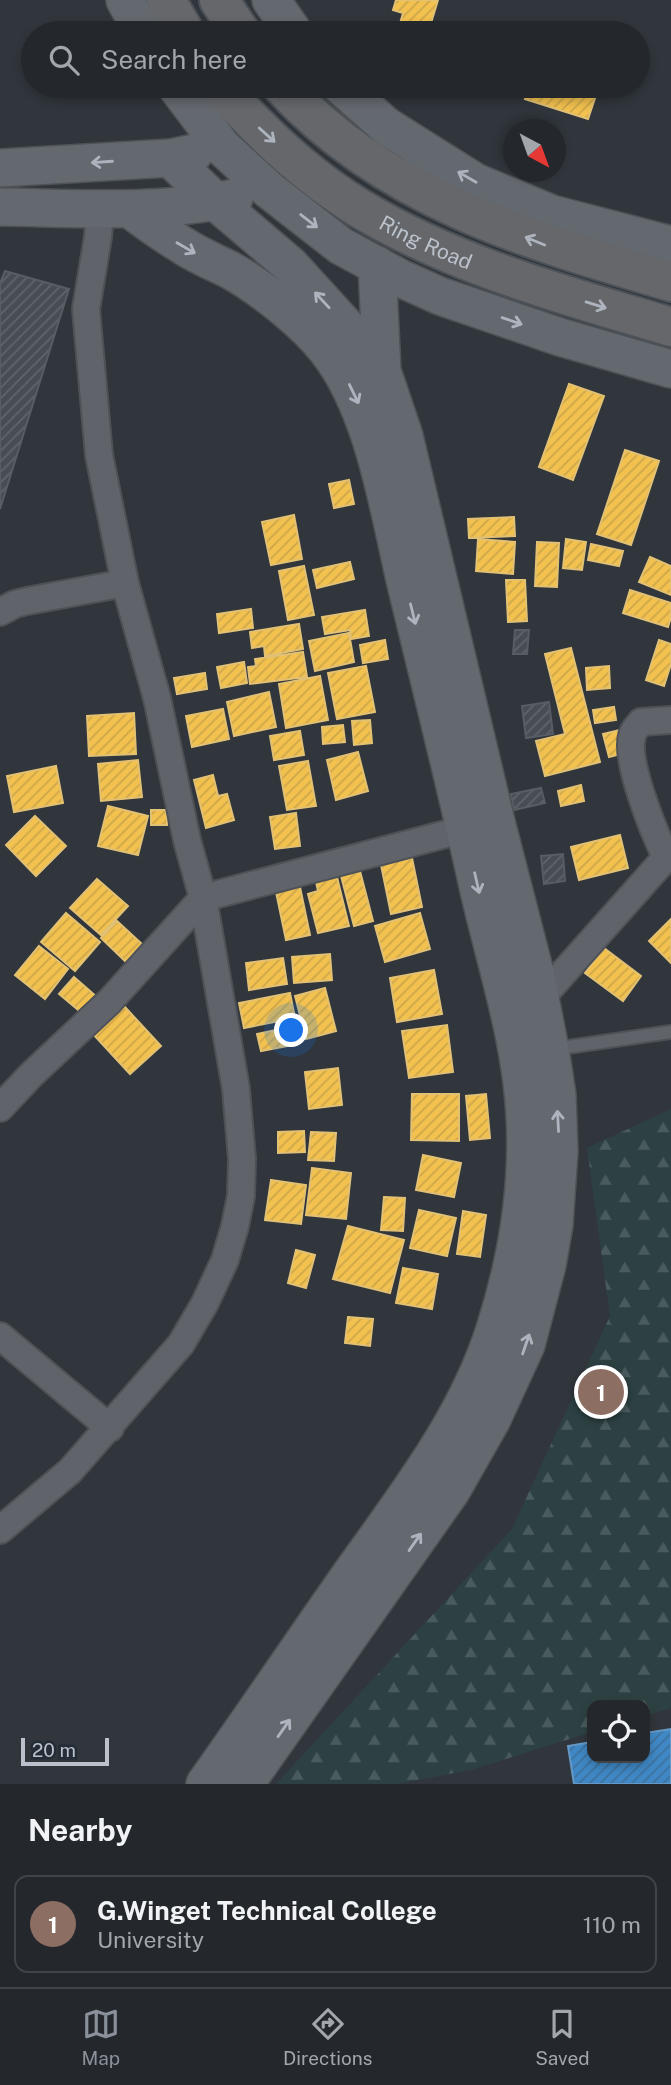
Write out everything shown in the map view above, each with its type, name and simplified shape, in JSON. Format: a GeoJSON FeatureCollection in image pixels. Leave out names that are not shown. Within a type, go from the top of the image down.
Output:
{"type":"FeatureCollection","features":[{"type":"Feature","properties":{"kind":"highway"},"geometry":{"type":"LineString","coordinates":[[166,0],[178,21]]}},
{"type":"Feature","properties":{"kind":"highway"},"geometry":{"type":"LineString","coordinates":[[219,0],[233,21]]}},
{"type":"Feature","properties":{"kind":"highway","name":"Ring Road"},"geometry":{"type":"LineString","coordinates":[[230,98],[245,115],[320,180],[358,207],[405,233],[515,279],[671,327]]}},
{"type":"Feature","properties":{"kind":"highway","name":"Ring Road"},"geometry":{"type":"LineString","coordinates":[[295,98],[334,135],[406,183],[446,204],[549,246],[671,282]]}},
{"type":"Feature","properties":{"kind":"main road"},"geometry":{"type":"LineString","coordinates":[[125,0],[137,21]]}},
{"type":"Feature","properties":{"kind":"main road"},"geometry":{"type":"LineString","coordinates":[[271,0],[286,21]]}},
{"type":"Feature","properties":{"kind":"main road"},"geometry":{"type":"LineString","coordinates":[[185,98],[222,147],[269,190],[341,246],[440,296],[560,337],[671,369]]}},
{"type":"Feature","properties":{"kind":"main road"},"geometry":{"type":"LineString","coordinates":[[355,98],[387,126],[475,182],[552,214],[671,245]]}},
{"type":"Feature","properties":{"kind":"main road"},"geometry":{"type":"LineString","coordinates":[[222,147],[170,158],[6,168],[8,207],[115,209],[216,202],[269,190]]}},
{"type":"Feature","properties":{"kind":"main road"},"geometry":{"type":"LineString","coordinates":[[170,158],[216,202],[290,265],[382,370]]}},
{"type":"Feature","properties":{"kind":"main road"},"geometry":{"type":"LineString","coordinates":[[115,209],[235,273],[287,311],[326,348],[358,401],[370,437],[511,1020],[525,1109],[525,1174],[510,1280],[494,1334],[458,1414],[424,1469],[205,1784]]}},
{"type":"Feature","properties":{"kind":"main road"},"geometry":{"type":"LineString","coordinates":[[245,1784],[451,1491],[492,1419],[526,1345],[547,1265],[558,1186],[556,1095],[541,998],[404,436],[382,370],[377,265]]}},
{"type":"Feature","properties":{"kind":"street"},"geometry":{"type":"LineString","coordinates":[[0,1530],[70,1471],[181,1344],[205,1303],[225,1260],[241,1196],[242,1159],[236,1089],[203,898],[181,815],[157,698],[125,583],[99,455],[86,309],[99,236],[115,209]]}},
{"type":"Feature","properties":{"kind":"street"},"geometry":{"type":"LineString","coordinates":[[0,612],[27,601],[125,583]]}},
{"type":"Feature","properties":{"kind":"street"},"geometry":{"type":"LineString","coordinates":[[511,1020],[541,998],[668,855],[647,817],[631,749],[632,733],[641,722],[671,720]]}},
{"type":"Feature","properties":{"kind":"street"},"geometry":{"type":"LineString","coordinates":[[0,1108],[109,1002],[203,898],[465,829]]}},
{"type":"Feature","properties":{"kind":"street"},"geometry":{"type":"LineString","coordinates":[[0,1336],[110,1428]]}},
{"type":"Feature","properties":{"kind":"lane"},"geometry":{"type":"LineString","coordinates":[[550,1049],[671,1032]]}},
{"type":"Feature","properties":{"kind":"green space"},"geometry":{"type":"Polygon","coordinates":[[[671,1109],[671,1708],[650,1714],[650,1700],[587,1700],[587,1734],[474,1769],[398,1784],[276,1784],[512,1529],[610,1316],[587,1148],[671,1109]]]}},
{"type":"Feature","properties":{"kind":"building: Homes"},"geometry":{"type":"Polygon","coordinates":[[[396,0],[438,0],[432,21],[401,21],[403,13],[393,10],[396,0]]]}},
{"type":"Feature","properties":{"kind":"building: Homes"},"geometry":{"type":"Polygon","coordinates":[[[525,98],[595,98],[588,119],[525,98]]]}},
{"type":"Feature","properties":{"kind":"building: Homes"},"geometry":{"type":"Polygon","coordinates":[[[569,384],[604,396],[573,480],[539,467],[569,384]]]}},
{"type":"Feature","properties":{"kind":"building: Homes"},"geometry":{"type":"Polygon","coordinates":[[[625,450],[659,461],[631,545],[597,534],[625,450]]]}},
{"type":"Feature","properties":{"kind":"building: Homes"},"geometry":{"type":"Polygon","coordinates":[[[349,480],[354,504],[334,508],[329,484],[349,480]]]}},
{"type":"Feature","properties":{"kind":"building: Homes"},"geometry":{"type":"Polygon","coordinates":[[[294,515],[302,559],[271,565],[262,522],[294,515]]]}},
{"type":"Feature","properties":{"kind":"building: Homes"},"geometry":{"type":"Polygon","coordinates":[[[514,517],[515,536],[469,538],[468,519],[514,517]]]}},
{"type":"Feature","properties":{"kind":"building: Homes"},"geometry":{"type":"Polygon","coordinates":[[[478,539],[515,542],[513,574],[476,571],[478,539]]]}},
{"type":"Feature","properties":{"kind":"building: Homes"},"geometry":{"type":"Polygon","coordinates":[[[566,539],[586,542],[582,570],[563,568],[566,539]]]}},
{"type":"Feature","properties":{"kind":"building: Homes"},"geometry":{"type":"Polygon","coordinates":[[[537,542],[559,543],[557,587],[535,586],[537,542]]]}},
{"type":"Feature","properties":{"kind":"building: Homes"},"geometry":{"type":"Polygon","coordinates":[[[591,544],[623,551],[619,566],[588,560],[591,544]]]}},
{"type":"Feature","properties":{"kind":"building: Homes"},"geometry":{"type":"Polygon","coordinates":[[[650,557],[671,566],[671,595],[639,582],[650,557]]]}},
{"type":"Feature","properties":{"kind":"building: Homes"},"geometry":{"type":"Polygon","coordinates":[[[350,562],[354,579],[317,588],[313,570],[350,562]]]}},
{"type":"Feature","properties":{"kind":"building: Homes"},"geometry":{"type":"Polygon","coordinates":[[[304,566],[314,615],[288,620],[279,571],[304,566]]]}},
{"type":"Feature","properties":{"kind":"building: Homes"},"geometry":{"type":"Polygon","coordinates":[[[506,580],[525,580],[527,621],[508,622],[506,580]]]}},
{"type":"Feature","properties":{"kind":"building: Homes"},"geometry":{"type":"Polygon","coordinates":[[[630,590],[671,603],[668,627],[623,613],[630,590]]]}},
{"type":"Feature","properties":{"kind":"building: Homes"},"geometry":{"type":"Polygon","coordinates":[[[251,609],[253,628],[219,633],[217,614],[251,609]]]}},
{"type":"Feature","properties":{"kind":"building: Homes"},"geometry":{"type":"Polygon","coordinates":[[[365,610],[369,636],[351,639],[350,630],[325,634],[322,617],[365,610]]]}},
{"type":"Feature","properties":{"kind":"building: Homes"},"geometry":{"type":"Polygon","coordinates":[[[299,624],[303,649],[265,656],[264,646],[252,648],[250,632],[299,624]]]}},
{"type":"Feature","properties":{"kind":"building: Homes"},"geometry":{"type":"Polygon","coordinates":[[[349,633],[354,662],[315,671],[309,641],[349,633]]]}},
{"type":"Feature","properties":{"kind":"building: Homes"},"geometry":{"type":"Polygon","coordinates":[[[385,640],[388,659],[363,663],[360,645],[385,640]]]}},
{"type":"Feature","properties":{"kind":"building: Homes"},"geometry":{"type":"Polygon","coordinates":[[[659,640],[671,644],[671,664],[664,686],[646,680],[659,640]]]}},
{"type":"Feature","properties":{"kind":"building: Homes"},"geometry":{"type":"Polygon","coordinates":[[[571,648],[600,762],[545,776],[536,741],[565,734],[545,654],[571,648]]]}},
{"type":"Feature","properties":{"kind":"building: Homes"},"geometry":{"type":"Polygon","coordinates":[[[303,652],[307,677],[250,684],[248,667],[256,666],[255,659],[303,652]]]}},
{"type":"Feature","properties":{"kind":"building: Homes"},"geometry":{"type":"Polygon","coordinates":[[[244,662],[247,683],[221,688],[217,667],[244,662]]]}},
{"type":"Feature","properties":{"kind":"building: Homes"},"geometry":{"type":"Polygon","coordinates":[[[366,666],[375,712],[337,719],[328,673],[366,666]]]}},
{"type":"Feature","properties":{"kind":"building: Homes"},"geometry":{"type":"Polygon","coordinates":[[[609,666],[610,688],[587,690],[586,668],[609,666]]]}},
{"type":"Feature","properties":{"kind":"building: Homes"},"geometry":{"type":"Polygon","coordinates":[[[205,673],[207,689],[177,694],[174,678],[205,673]]]}},
{"type":"Feature","properties":{"kind":"building: Homes"},"geometry":{"type":"Polygon","coordinates":[[[320,676],[328,720],[286,728],[279,684],[320,676]]]}},
{"type":"Feature","properties":{"kind":"building: Homes"},"geometry":{"type":"Polygon","coordinates":[[[269,692],[276,727],[234,736],[227,702],[269,692]]]}},
{"type":"Feature","properties":{"kind":"building: Homes"},"geometry":{"type":"Polygon","coordinates":[[[614,707],[616,720],[595,723],[593,710],[614,707]]]}},
{"type":"Feature","properties":{"kind":"building: Homes"},"geometry":{"type":"Polygon","coordinates":[[[223,709],[229,739],[192,747],[186,716],[223,709]]]}},
{"type":"Feature","properties":{"kind":"building: Homes"},"geometry":{"type":"Polygon","coordinates":[[[134,713],[136,754],[89,756],[87,716],[134,713]]]}},
{"type":"Feature","properties":{"kind":"building: Homes"},"geometry":{"type":"Polygon","coordinates":[[[370,720],[372,743],[354,745],[352,721],[370,720]]]}},
{"type":"Feature","properties":{"kind":"building: Homes"},"geometry":{"type":"Polygon","coordinates":[[[343,725],[345,742],[323,744],[322,727],[343,725]]]}},
{"type":"Feature","properties":{"kind":"building: Homes"},"geometry":{"type":"Polygon","coordinates":[[[620,730],[625,753],[609,757],[603,734],[620,730]]]}},
{"type":"Feature","properties":{"kind":"building: Homes"},"geometry":{"type":"Polygon","coordinates":[[[300,731],[304,755],[274,760],[270,736],[300,731]]]}},
{"type":"Feature","properties":{"kind":"building: Homes"},"geometry":{"type":"Polygon","coordinates":[[[358,752],[368,791],[336,800],[327,760],[358,752]]]}},
{"type":"Feature","properties":{"kind":"building: Homes"},"geometry":{"type":"Polygon","coordinates":[[[138,760],[142,797],[101,801],[98,764],[138,760]]]}},
{"type":"Feature","properties":{"kind":"building: Homes"},"geometry":{"type":"Polygon","coordinates":[[[308,761],[316,806],[287,810],[279,766],[308,761]]]}},
{"type":"Feature","properties":{"kind":"building: Homes"},"geometry":{"type":"Polygon","coordinates":[[[56,766],[63,803],[14,812],[7,776],[56,766]]]}},
{"type":"Feature","properties":{"kind":"building: Homes"},"geometry":{"type":"Polygon","coordinates":[[[213,775],[218,796],[227,794],[234,820],[206,828],[194,780],[213,775]]]}},
{"type":"Feature","properties":{"kind":"building: Homes"},"geometry":{"type":"Polygon","coordinates":[[[581,785],[584,801],[561,806],[558,791],[581,785]]]}},
{"type":"Feature","properties":{"kind":"building: Homes"},"geometry":{"type":"Polygon","coordinates":[[[108,806],[148,816],[138,855],[98,846],[108,806]]]}},
{"type":"Feature","properties":{"kind":"building: Homes"},"geometry":{"type":"Polygon","coordinates":[[[151,810],[166,810],[167,825],[151,825],[151,810]]]}},
{"type":"Feature","properties":{"kind":"building: Homes"},"geometry":{"type":"Polygon","coordinates":[[[296,813],[300,846],[275,849],[270,817],[296,813]]]}},
{"type":"Feature","properties":{"kind":"building: Homes"},"geometry":{"type":"Polygon","coordinates":[[[35,816],[66,846],[36,876],[6,845],[35,816]]]}},
{"type":"Feature","properties":{"kind":"building: Homes"},"geometry":{"type":"Polygon","coordinates":[[[620,835],[628,868],[579,880],[571,847],[620,835]]]}},
{"type":"Feature","properties":{"kind":"building: Homes"},"geometry":{"type":"Polygon","coordinates":[[[412,858],[422,907],[391,914],[381,865],[412,858]]]}},
{"type":"Feature","properties":{"kind":"building: Homes"},"geometry":{"type":"Polygon","coordinates":[[[360,871],[373,921],[354,926],[341,876],[360,871]]]}},
{"type":"Feature","properties":{"kind":"building: Homes"},"geometry":{"type":"Polygon","coordinates":[[[337,877],[349,926],[318,933],[308,894],[318,891],[316,882],[337,877]]]}},
{"type":"Feature","properties":{"kind":"building: Homes"},"geometry":{"type":"Polygon","coordinates":[[[97,879],[128,906],[101,935],[70,908],[97,879]]]}},
{"type":"Feature","properties":{"kind":"building: Homes"},"geometry":{"type":"Polygon","coordinates":[[[300,887],[310,935],[286,940],[276,892],[300,887]]]}},
{"type":"Feature","properties":{"kind":"building: Homes"},"geometry":{"type":"Polygon","coordinates":[[[66,913],[100,942],[75,971],[41,942],[66,913]]]}},
{"type":"Feature","properties":{"kind":"building: Homes"},"geometry":{"type":"Polygon","coordinates":[[[420,913],[430,949],[385,962],[375,926],[420,913]]]}},
{"type":"Feature","properties":{"kind":"building: Homes"},"geometry":{"type":"Polygon","coordinates":[[[671,919],[671,963],[649,941],[671,919]]]}},
{"type":"Feature","properties":{"kind":"building: Homes"},"geometry":{"type":"Polygon","coordinates":[[[117,921],[142,944],[126,962],[101,938],[117,921]]]}},
{"type":"Feature","properties":{"kind":"building: Homes"},"geometry":{"type":"Polygon","coordinates":[[[39,946],[68,969],[45,999],[15,975],[39,946]]]}},
{"type":"Feature","properties":{"kind":"building: Homes"},"geometry":{"type":"Polygon","coordinates":[[[604,948],[641,976],[623,1001],[585,973],[604,948]]]}},
{"type":"Feature","properties":{"kind":"building: Homes"},"geometry":{"type":"Polygon","coordinates":[[[330,954],[332,980],[294,983],[292,957],[330,954]]]}},
{"type":"Feature","properties":{"kind":"building: Homes"},"geometry":{"type":"Polygon","coordinates":[[[283,958],[287,984],[249,990],[246,963],[283,958]]]}},
{"type":"Feature","properties":{"kind":"building: Homes"},"geometry":{"type":"Polygon","coordinates":[[[434,970],[442,1014],[397,1022],[390,978],[434,970]]]}},
{"type":"Feature","properties":{"kind":"building: Homes"},"geometry":{"type":"Polygon","coordinates":[[[74,977],[97,997],[83,1014],[59,994],[74,977]]]}},
{"type":"Feature","properties":{"kind":"building: Homes"},"geometry":{"type":"Polygon","coordinates":[[[325,988],[336,1031],[306,1039],[295,996],[325,988]]]}},
{"type":"Feature","properties":{"kind":"building: Homes"},"geometry":{"type":"Polygon","coordinates":[[[290,993],[295,1018],[244,1028],[239,1003],[290,993]]]}},
{"type":"Feature","properties":{"kind":"building: Homes"},"geometry":{"type":"Polygon","coordinates":[[[124,1006],[161,1046],[130,1074],[93,1034],[124,1006]]]}},
{"type":"Feature","properties":{"kind":"building: Homes"},"geometry":{"type":"Polygon","coordinates":[[[447,1025],[453,1072],[409,1078],[402,1031],[447,1025]]]}},
{"type":"Feature","properties":{"kind":"building: Homes"},"geometry":{"type":"Polygon","coordinates":[[[290,1027],[293,1045],[261,1051],[257,1034],[290,1027]]]}},
{"type":"Feature","properties":{"kind":"building: Homes"},"geometry":{"type":"Polygon","coordinates":[[[338,1068],[342,1105],[309,1109],[305,1072],[338,1068]]]}},
{"type":"Feature","properties":{"kind":"building: Homes"},"geometry":{"type":"Polygon","coordinates":[[[412,1094],[459,1094],[459,1141],[411,1140],[412,1094]]]}},
{"type":"Feature","properties":{"kind":"building: Homes"},"geometry":{"type":"Polygon","coordinates":[[[486,1094],[490,1138],[470,1140],[466,1096],[486,1094]]]}},
{"type":"Feature","properties":{"kind":"building: Homes"},"geometry":{"type":"Polygon","coordinates":[[[304,1131],[305,1152],[278,1153],[278,1132],[304,1131]]]}},
{"type":"Feature","properties":{"kind":"building: Homes"},"geometry":{"type":"Polygon","coordinates":[[[311,1132],[336,1133],[334,1161],[308,1160],[311,1132]]]}},
{"type":"Feature","properties":{"kind":"building: Homes"},"geometry":{"type":"Polygon","coordinates":[[[423,1155],[461,1163],[454,1197],[416,1190],[423,1155]]]}},
{"type":"Feature","properties":{"kind":"building: Homes"},"geometry":{"type":"Polygon","coordinates":[[[312,1168],[351,1173],[346,1219],[306,1215],[312,1168]]]}},
{"type":"Feature","properties":{"kind":"building: Homes"},"geometry":{"type":"Polygon","coordinates":[[[271,1180],[306,1185],[301,1224],[265,1220],[271,1180]]]}},
{"type":"Feature","properties":{"kind":"building: Homes"},"geometry":{"type":"Polygon","coordinates":[[[384,1197],[405,1198],[403,1231],[381,1230],[384,1197]]]}},
{"type":"Feature","properties":{"kind":"building: Homes"},"geometry":{"type":"Polygon","coordinates":[[[419,1210],[456,1218],[447,1256],[410,1248],[419,1210]]]}},
{"type":"Feature","properties":{"kind":"building: Homes"},"geometry":{"type":"Polygon","coordinates":[[[463,1211],[486,1215],[480,1257],[457,1254],[463,1211]]]}},
{"type":"Feature","properties":{"kind":"building: Homes"},"geometry":{"type":"Polygon","coordinates":[[[348,1226],[404,1240],[390,1293],[333,1279],[348,1226]]]}},
{"type":"Feature","properties":{"kind":"building: Homes"},"geometry":{"type":"Polygon","coordinates":[[[296,1250],[315,1255],[306,1288],[288,1283],[296,1250]]]}},
{"type":"Feature","properties":{"kind":"building: Homes"},"geometry":{"type":"Polygon","coordinates":[[[403,1268],[438,1274],[432,1309],[396,1303],[403,1268]]]}},
{"type":"Feature","properties":{"kind":"building: Homes"},"geometry":{"type":"Polygon","coordinates":[[[348,1317],[373,1319],[370,1346],[345,1343],[348,1317]]]}},
{"type":"Feature","properties":{"kind":"building: Schools"},"geometry":{"type":"Polygon","coordinates":[[[671,1729],[671,1784],[574,1784],[568,1746],[587,1743],[587,1763],[650,1763],[650,1732],[671,1729]]]}},
{"type":"Feature","properties":{"kind":"building: Other"},"geometry":{"type":"Polygon","coordinates":[[[5,271],[69,289],[0,509],[0,283],[5,271]]]}},
{"type":"Feature","properties":{"kind":"building: Other"},"geometry":{"type":"Polygon","coordinates":[[[515,630],[529,630],[527,654],[513,654],[515,630]]]}},
{"type":"Feature","properties":{"kind":"building: Other"},"geometry":{"type":"Polygon","coordinates":[[[549,702],[553,734],[526,738],[522,706],[549,702]]]}},
{"type":"Feature","properties":{"kind":"building: Other"},"geometry":{"type":"Polygon","coordinates":[[[541,788],[545,803],[514,810],[511,794],[541,788]]]}},
{"type":"Feature","properties":{"kind":"building: Other"},"geometry":{"type":"Polygon","coordinates":[[[563,854],[565,881],[544,884],[541,856],[563,854]]]}},
{"type":"Feature","properties":{"kind":"place","name":"G.Winget Technical College"},"geometry":{"type":"Point","coordinates":[601,1392]}}]}
